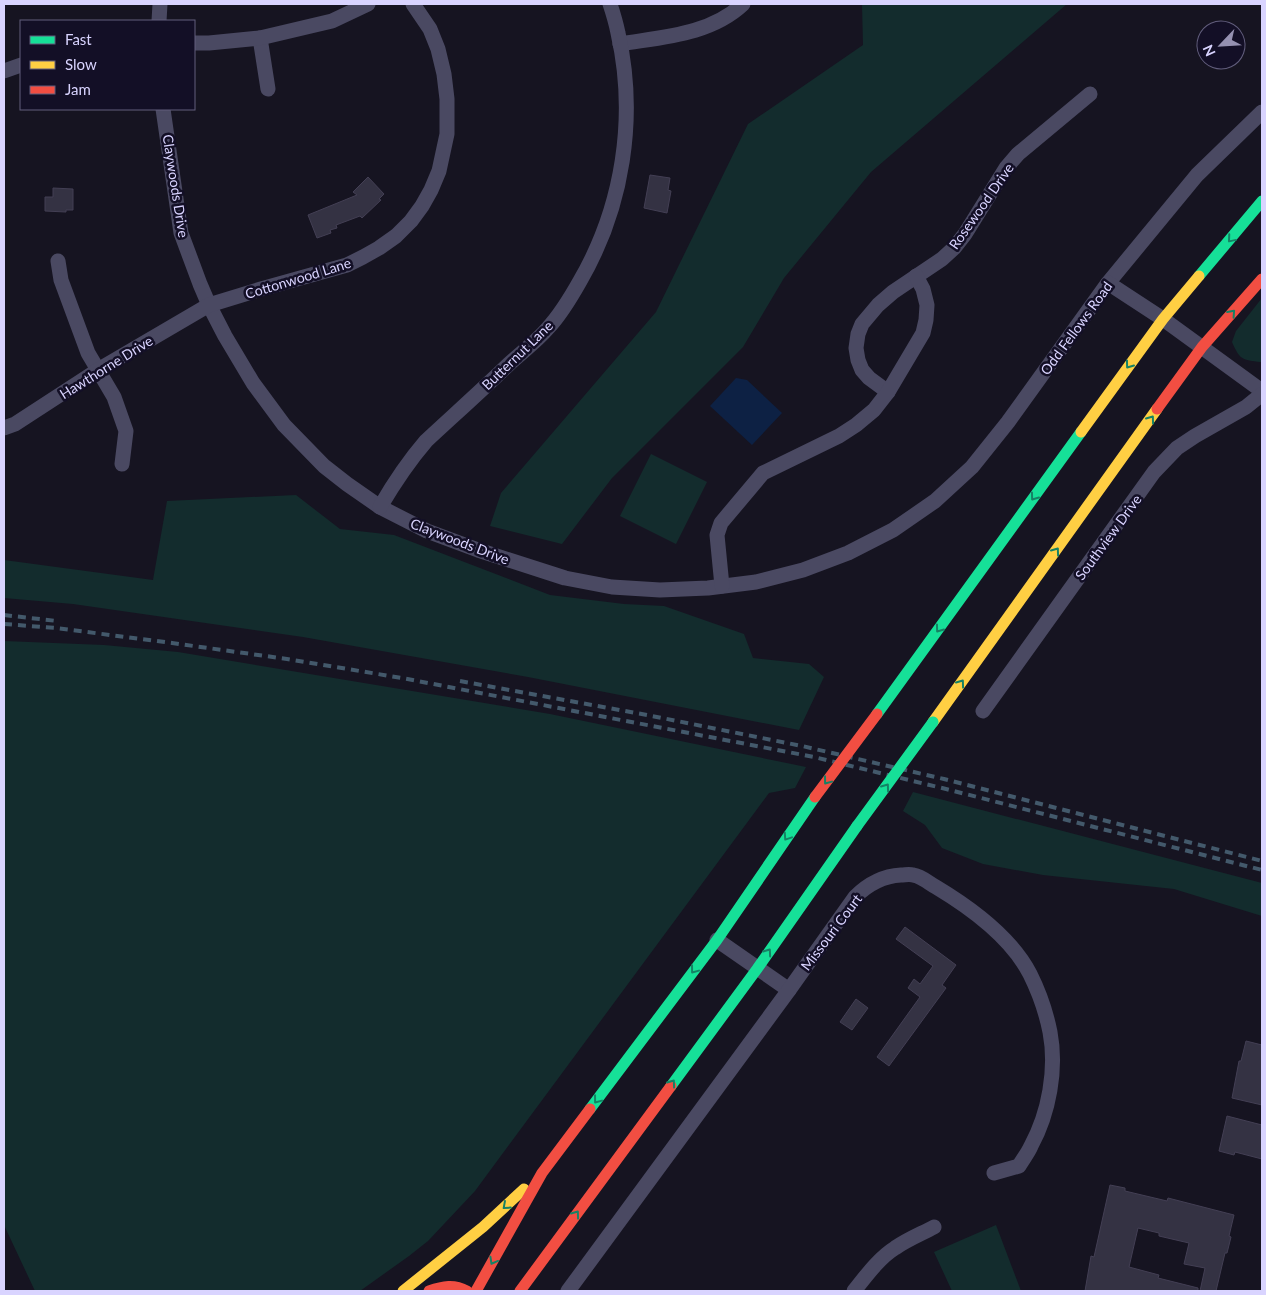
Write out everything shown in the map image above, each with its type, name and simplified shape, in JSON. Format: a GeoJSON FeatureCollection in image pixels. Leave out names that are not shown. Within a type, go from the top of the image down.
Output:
{"type":"FeatureCollection","features":[{"type":"Feature","properties":{"kind":"main road"},"geometry":{"type":"LineString","coordinates":[[476,1291],[542,1173],[716,940],[815,797],[1163,319],[1262,201]]}},
{"type":"Feature","properties":{"kind":"main road"},"geometry":{"type":"LineString","coordinates":[[520,1291],[757,968],[1202,347],[1262,279]]}},
{"type":"Feature","properties":{"kind":"main road"},"geometry":{"type":"LineString","coordinates":[[403,1291],[482,1227],[542,1173]]}},
{"type":"Feature","properties":{"kind":"main road"},"geometry":{"type":"LineString","coordinates":[[514,1279],[547,1254]]}},
{"type":"Feature","properties":{"kind":"main road"},"geometry":{"type":"LineString","coordinates":[[429,1291],[442,1286],[457,1285],[467,1291]]}},
{"type":"Feature","properties":{"kind":"street"},"geometry":{"type":"LineString","coordinates":[[160,4],[160,20]]}},
{"type":"Feature","properties":{"kind":"street"},"geometry":{"type":"LineString","coordinates":[[195,43],[260,38],[332,21],[368,4]]}},
{"type":"Feature","properties":{"kind":"street","name":"Cottonwood Lane"},"geometry":{"type":"LineString","coordinates":[[209,305],[347,265],[363,258],[396,236],[411,221],[422,206],[439,171],[447,134],[447,99],[438,48],[430,29],[413,4]]}},
{"type":"Feature","properties":{"kind":"street","name":"Butternut Lane"},"geometry":{"type":"LineString","coordinates":[[380,507],[398,476],[426,441],[548,328],[569,299],[590,264],[604,231],[616,191],[624,150],[627,109],[625,74],[618,33],[610,4]]}},
{"type":"Feature","properties":{"kind":"street"},"geometry":{"type":"LineString","coordinates":[[620,44],[699,30],[720,20],[743,4]]}},
{"type":"Feature","properties":{"kind":"street"},"geometry":{"type":"LineString","coordinates":[[260,38],[268,89]]}},
{"type":"Feature","properties":{"kind":"street"},"geometry":{"type":"LineString","coordinates":[[4,71],[20,65]]}},
{"type":"Feature","properties":{"kind":"street","name":"Rosewood Drive"},"geometry":{"type":"LineString","coordinates":[[888,392],[869,378],[862,370],[858,360],[856,348],[862,324],[878,305],[893,292],[942,259],[954,248],[965,234],[1006,168],[1018,154],[1090,94]]}},
{"type":"Feature","properties":{"kind":"street","name":"Claywoods Drive"},"geometry":{"type":"LineString","coordinates":[[163,110],[181,233],[200,284],[224,336],[253,383],[284,425],[324,466],[380,507],[427,531],[478,550],[565,578],[612,587],[660,590],[708,588],[756,582],[803,570],[848,553],[882,536]]}},
{"type":"Feature","properties":{"kind":"street","name":"Odd Fellows Road"},"geometry":{"type":"LineString","coordinates":[[882,536],[894,530],[935,501],[972,467],[1008,422],[1108,283],[1197,174],[1262,112]]}},
{"type":"Feature","properties":{"kind":"street"},"geometry":{"type":"LineString","coordinates":[[58,261],[61,280],[88,353],[114,397],[126,431],[122,464]]}},
{"type":"Feature","properties":{"kind":"street"},"geometry":{"type":"LineString","coordinates":[[722,586],[717,535],[721,524],[763,473],[839,436],[856,425],[874,410],[888,392],[922,333],[926,320],[927,305],[923,289],[916,276]]}},
{"type":"Feature","properties":{"kind":"street"},"geometry":{"type":"LineString","coordinates":[[1108,283],[1163,319],[1262,392]]}},
{"type":"Feature","properties":{"kind":"street","name":"Hawthorne Drive"},"geometry":{"type":"LineString","coordinates":[[4,428],[15,424],[98,370],[209,305]]}},
{"type":"Feature","properties":{"kind":"street","name":"Southview Drive"},"geometry":{"type":"LineString","coordinates":[[983,710],[1160,465],[1177,448],[1246,407],[1262,392]]}},
{"type":"Feature","properties":{"kind":"street","name":"Missouri Court"},"geometry":{"type":"LineString","coordinates":[[568,1291],[855,897],[865,888],[884,877],[913,875],[926,880],[986,922],[1020,959],[1030,974],[1044,1006],[1052,1049],[1052,1073],[1048,1101],[1032,1146],[1020,1166],[994,1173]]}},
{"type":"Feature","properties":{"kind":"street"},"geometry":{"type":"LineString","coordinates":[[716,940],[789,990]]}},
{"type":"Feature","properties":{"kind":"street"},"geometry":{"type":"LineString","coordinates":[[854,1291],[894,1248],[934,1227]]}},
{"type":"Feature","properties":{"kind":"green space"},"geometry":{"type":"Polygon","coordinates":[[[862,4],[1067,4],[871,172],[784,278],[743,347],[612,478],[562,544],[490,526],[501,493],[656,312],[748,124],[863,45],[862,4]]]}},
{"type":"Feature","properties":{"kind":"green space"},"geometry":{"type":"Polygon","coordinates":[[[1262,298],[1262,362],[1250,361],[1240,356],[1232,342],[1236,331],[1262,298]]]}},
{"type":"Feature","properties":{"kind":"green space"},"geometry":{"type":"Polygon","coordinates":[[[651,454],[707,482],[676,544],[620,516],[651,454]]]}},
{"type":"Feature","properties":{"kind":"green space"},"geometry":{"type":"Polygon","coordinates":[[[296,495],[340,529],[394,535],[550,595],[624,604],[664,606],[744,634],[753,658],[809,664],[824,677],[799,730],[528,677],[303,637],[73,604],[4,598],[4,560],[153,580],[167,501],[296,495]]]}},
{"type":"Feature","properties":{"kind":"green space"},"geometry":{"type":"Polygon","coordinates":[[[4,641],[104,645],[178,652],[550,714],[806,767],[795,788],[769,793],[475,1191],[428,1241],[360,1291],[35,1291],[4,1225],[4,641]]]}},
{"type":"Feature","properties":{"kind":"green space"},"geometry":{"type":"Polygon","coordinates":[[[913,792],[1262,883],[1262,916],[1174,889],[1043,875],[983,864],[942,848],[925,825],[903,811],[913,792]]]}},
{"type":"Feature","properties":{"kind":"green space"},"geometry":{"type":"Polygon","coordinates":[[[996,1225],[1021,1291],[952,1291],[934,1252],[996,1225]]]}},
{"type":"Feature","properties":{"kind":"water"},"geometry":{"type":"Polygon","coordinates":[[[736,378],[747,380],[782,413],[752,445],[710,406],[736,378]]]}},
{"type":"Feature","properties":{"kind":"building"},"geometry":{"type":"Polygon","coordinates":[[[650,175],[670,178],[668,190],[671,191],[667,213],[644,208],[650,175]]]}},
{"type":"Feature","properties":{"kind":"building"},"geometry":{"type":"Polygon","coordinates":[[[368,177],[384,194],[379,199],[381,200],[362,218],[360,216],[336,225],[337,228],[330,230],[331,233],[317,238],[308,215],[357,195],[353,192],[368,177]]]}},
{"type":"Feature","properties":{"kind":"building"},"geometry":{"type":"Polygon","coordinates":[[[53,188],[73,189],[73,210],[66,210],[66,212],[45,211],[45,197],[53,197],[53,188]]]}},
{"type":"Feature","properties":{"kind":"building"},"geometry":{"type":"Polygon","coordinates":[[[905,927],[956,965],[942,985],[946,988],[889,1066],[877,1057],[920,997],[908,988],[914,979],[920,984],[933,966],[896,939],[905,927]]]}},
{"type":"Feature","properties":{"kind":"building"},"geometry":{"type":"Polygon","coordinates":[[[856,999],[868,1008],[852,1030],[840,1022],[856,999]]]}},
{"type":"Feature","properties":{"kind":"building"},"geometry":{"type":"Polygon","coordinates":[[[1246,1041],[1262,1045],[1262,1105],[1232,1098],[1239,1061],[1241,1061],[1246,1041]]]}},
{"type":"Feature","properties":{"kind":"building"},"geometry":{"type":"Polygon","coordinates":[[[1227,1116],[1262,1125],[1262,1159],[1235,1152],[1234,1155],[1219,1151],[1227,1116]]]}},
{"type":"Feature","properties":{"kind":"building"},"geometry":{"type":"Polygon","coordinates":[[[1110,1185],[1125,1188],[1125,1191],[1167,1201],[1168,1198],[1234,1215],[1229,1236],[1231,1237],[1216,1291],[1200,1291],[1205,1268],[1184,1264],[1189,1243],[1159,1236],[1159,1233],[1138,1228],[1129,1267],[1159,1275],[1158,1278],[1198,1288],[1198,1291],[1085,1291],[1091,1256],[1094,1257],[1110,1185]]]}},
{"type":"Feature","properties":{"kind":"railway"},"geometry":{"type":"LineString","coordinates":[[4,615],[57,621]]}},
{"type":"Feature","properties":{"kind":"railway"},"geometry":{"type":"LineString","coordinates":[[4,624],[56,628],[287,659],[402,678],[814,757],[1262,870]]}},
{"type":"Feature","properties":{"kind":"railway"},"geometry":{"type":"LineString","coordinates":[[460,681],[647,715],[802,746],[944,779],[1262,861]]}},
{"type":"Feature","properties":{"kind":"traffic: fast"},"geometry":{"type":"LineString","coordinates":[[1199,276],[1262,201]]}},
{"type":"Feature","properties":{"kind":"traffic: fast"},"geometry":{"type":"LineString","coordinates":[[877,714],[1081,432]]}},
{"type":"Feature","properties":{"kind":"traffic: fast"},"geometry":{"type":"LineString","coordinates":[[857,826],[933,722]]}},
{"type":"Feature","properties":{"kind":"traffic: fast"},"geometry":{"type":"LineString","coordinates":[[590,1109],[717,940],[815,797]]}},
{"type":"Feature","properties":{"kind":"traffic: fast"},"geometry":{"type":"LineString","coordinates":[[671,1086],[757,969],[857,826]]}},
{"type":"Feature","properties":{"kind":"traffic: slow"},"geometry":{"type":"LineString","coordinates":[[1081,432],[1163,319],[1199,276]]}},
{"type":"Feature","properties":{"kind":"traffic: slow"},"geometry":{"type":"LineString","coordinates":[[933,722],[1157,409]]}},
{"type":"Feature","properties":{"kind":"traffic: slow"},"geometry":{"type":"LineString","coordinates":[[403,1291],[483,1227],[524,1189]]}},
{"type":"Feature","properties":{"kind":"traffic: jam"},"geometry":{"type":"LineString","coordinates":[[1157,409],[1202,347],[1262,279]]}},
{"type":"Feature","properties":{"kind":"traffic: jam"},"geometry":{"type":"LineString","coordinates":[[815,797],[877,714]]}},
{"type":"Feature","properties":{"kind":"traffic: jam"},"geometry":{"type":"LineString","coordinates":[[520,1291],[671,1086]]}},
{"type":"Feature","properties":{"kind":"traffic: jam"},"geometry":{"type":"LineString","coordinates":[[476,1291],[542,1173],[590,1109]]}},
{"type":"Feature","properties":{"kind":"traffic: jam"},"geometry":{"type":"LineString","coordinates":[[429,1291],[448,1286],[458,1287],[467,1291]]}}]}
